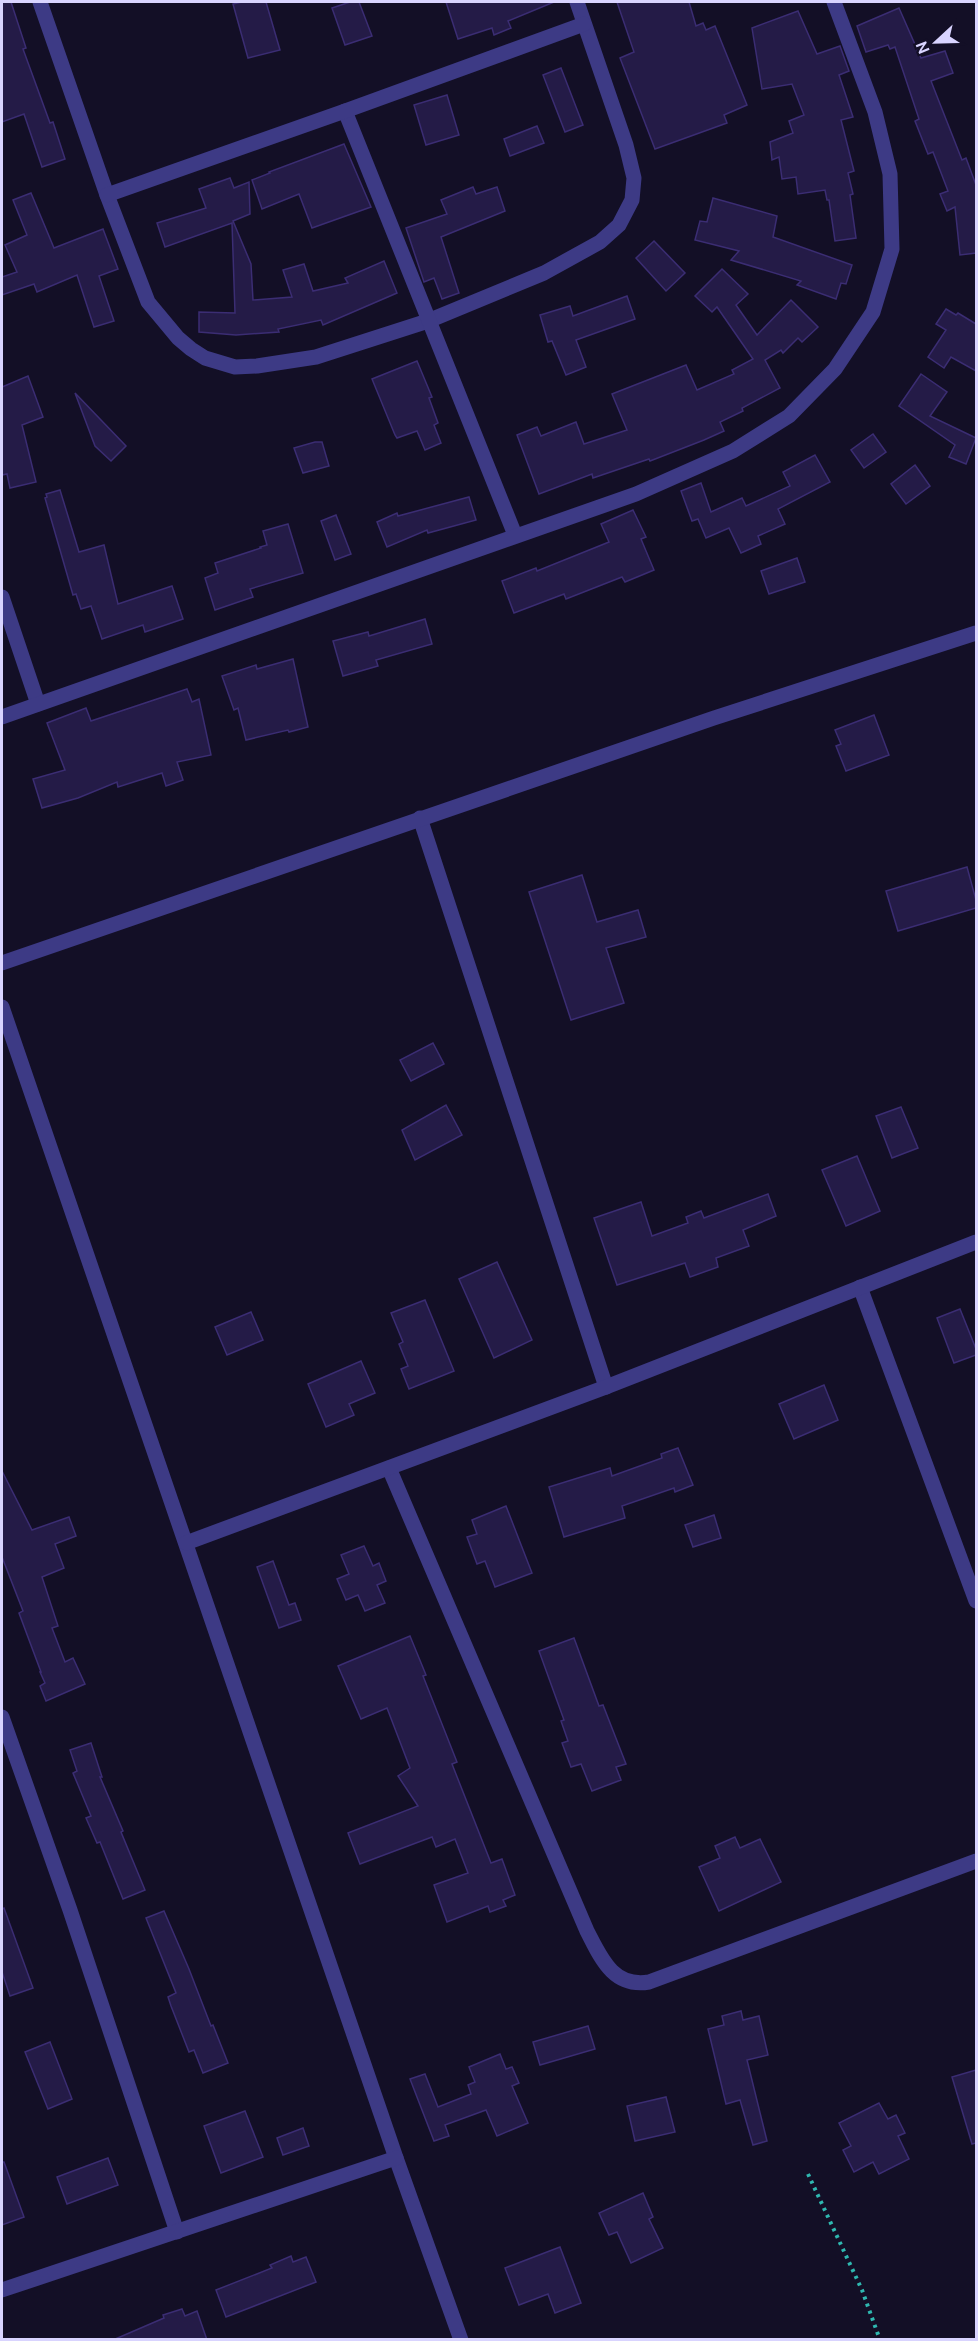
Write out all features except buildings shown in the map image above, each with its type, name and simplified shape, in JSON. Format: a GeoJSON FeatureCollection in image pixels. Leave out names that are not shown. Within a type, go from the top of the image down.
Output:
{"type":"FeatureCollection","features":[{"type":"Feature","properties":{"kind":"street"},"geometry":{"type":"LineString","coordinates":[[40,2],[107,195],[148,302],[178,338],[205,357],[235,367],[297,361],[428,321],[544,273],[600,242],[620,225],[632,200],[634,178],[626,145],[577,2]]}},
{"type":"Feature","properties":{"kind":"street"},"geometry":{"type":"LineString","coordinates":[[2,717],[636,494],[733,451],[789,416],[835,369],[873,312],[892,249],[890,174],[875,112],[834,2]]}},
{"type":"Feature","properties":{"kind":"street"},"geometry":{"type":"LineString","coordinates":[[107,195],[584,24]]}},
{"type":"Feature","properties":{"kind":"street"},"geometry":{"type":"LineString","coordinates":[[345,111],[515,535]]}},
{"type":"Feature","properties":{"kind":"street"},"geometry":{"type":"LineString","coordinates":[[2,597],[38,704]]}},
{"type":"Feature","properties":{"kind":"street"},"geometry":{"type":"LineString","coordinates":[[2,963],[725,714],[976,633]]}},
{"type":"Feature","properties":{"kind":"street"},"geometry":{"type":"LineString","coordinates":[[420,818],[606,1387]]}},
{"type":"Feature","properties":{"kind":"street"},"geometry":{"type":"LineString","coordinates":[[2,1007],[396,2158],[461,2340]]}},
{"type":"Feature","properties":{"kind":"street"},"geometry":{"type":"LineString","coordinates":[[186,1543],[606,1387],[976,1242]]}},
{"type":"Feature","properties":{"kind":"street"},"geometry":{"type":"LineString","coordinates":[[860,1287],[976,1601]]}},
{"type":"Feature","properties":{"kind":"street"},"geometry":{"type":"LineString","coordinates":[[389,1468],[587,1931],[608,1967],[624,1981],[635,1984],[649,1982],[976,1861]]}},
{"type":"Feature","properties":{"kind":"street"},"geometry":{"type":"LineString","coordinates":[[2,1717],[7,1749],[70,1910],[177,2232]]}},
{"type":"Feature","properties":{"kind":"street"},"geometry":{"type":"LineString","coordinates":[[2,2290],[396,2158]]}},
{"type":"Feature","properties":{"kind":"path"},"geometry":{"type":"LineString","coordinates":[[808,2174],[862,2290],[880,2340]]}}]}
